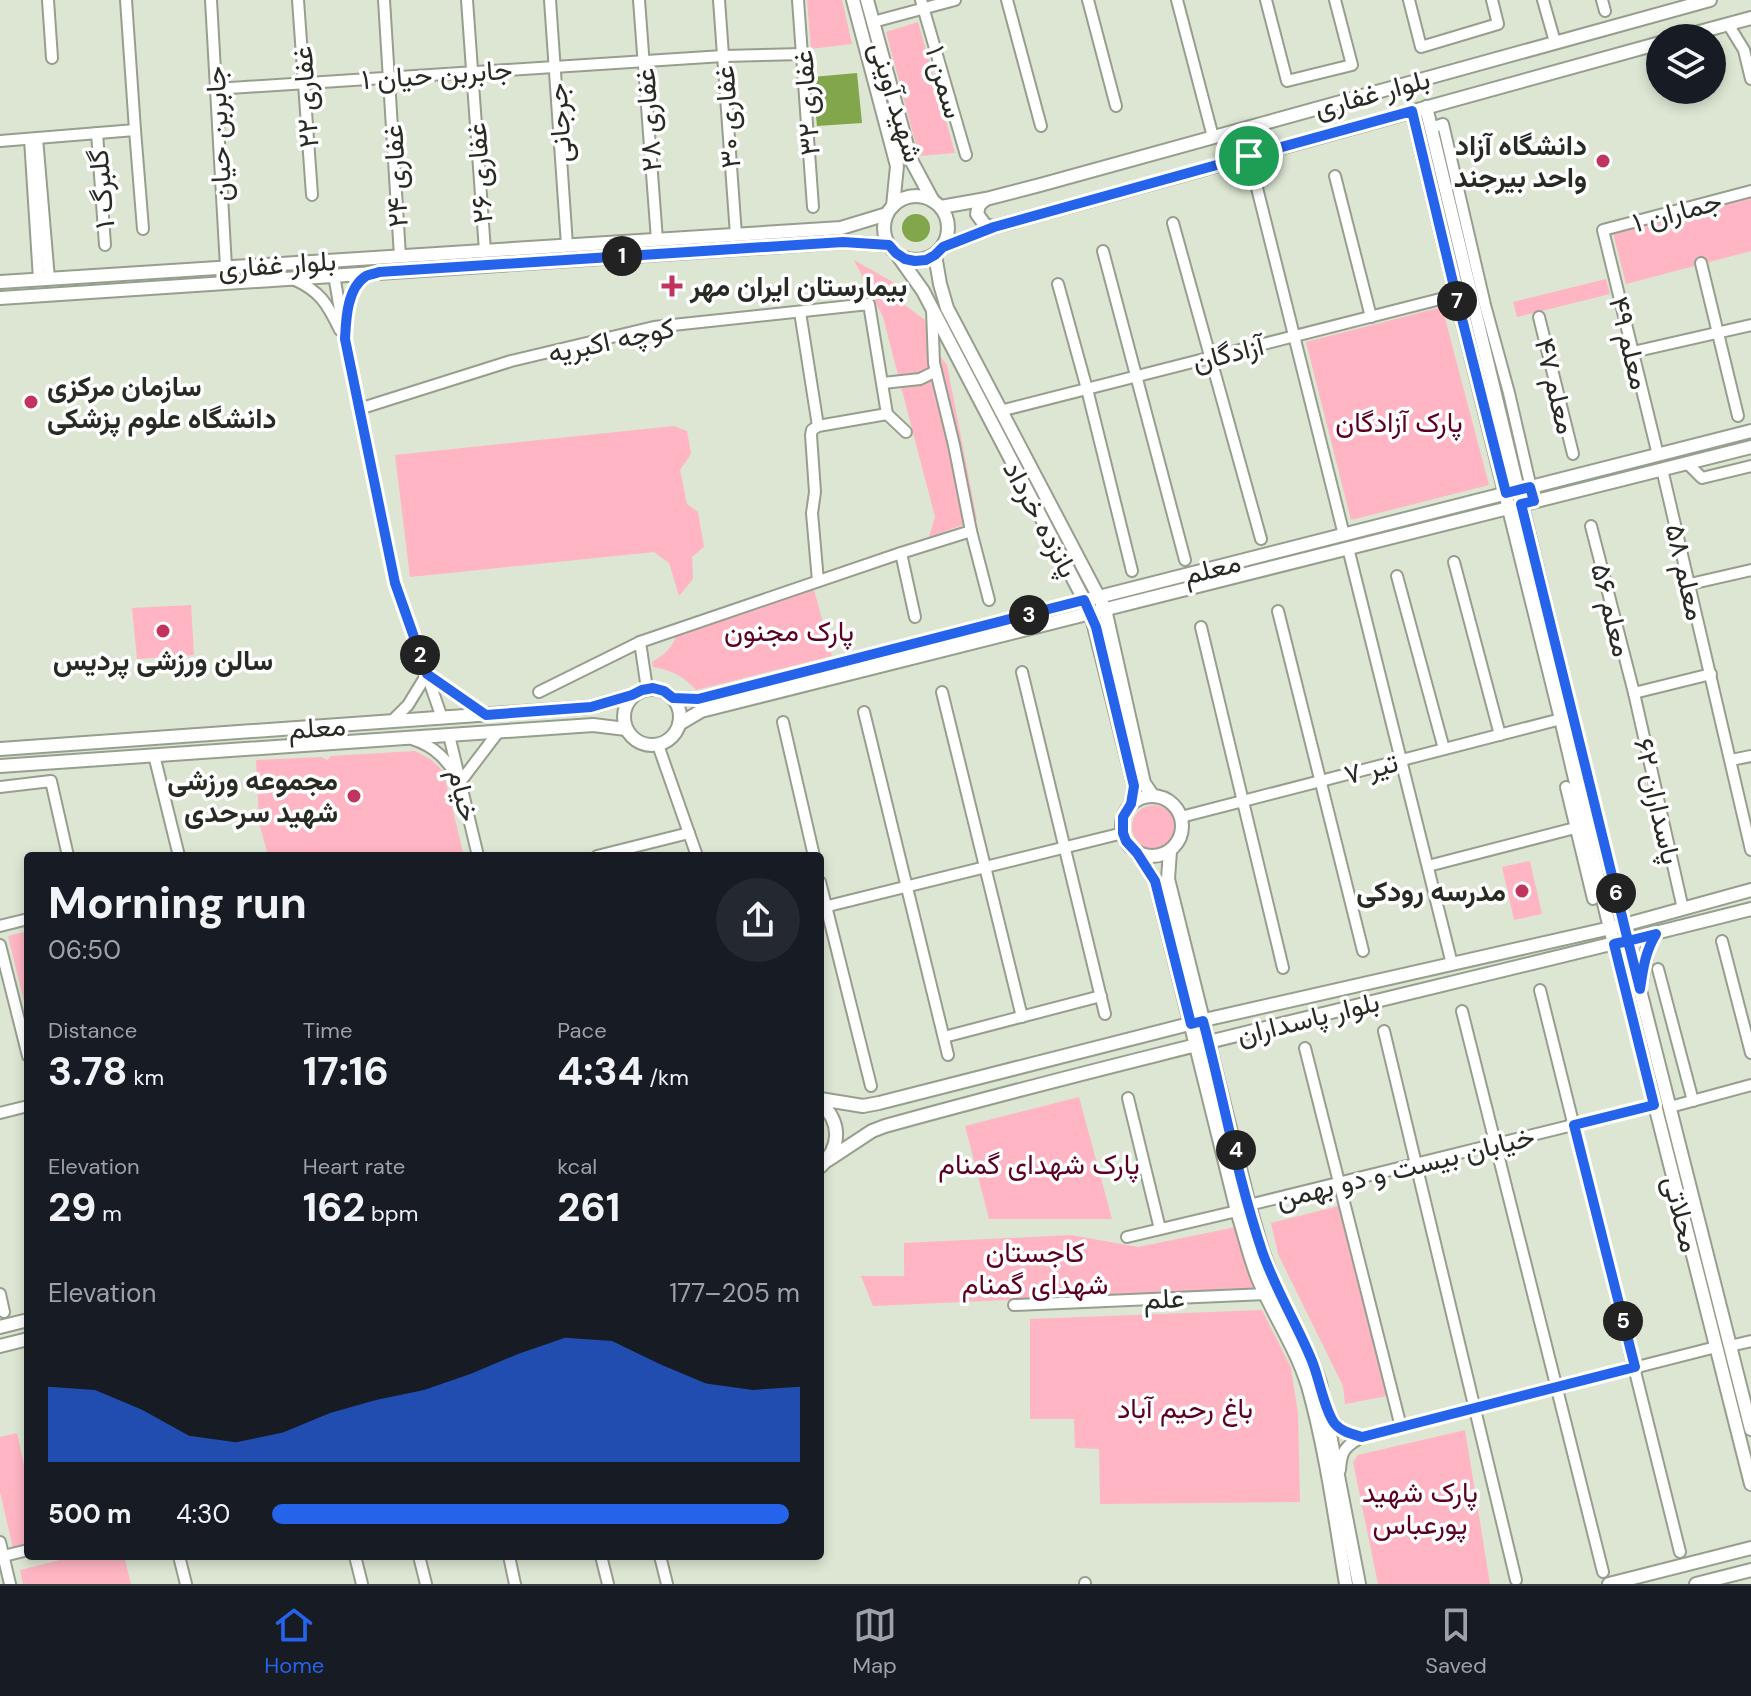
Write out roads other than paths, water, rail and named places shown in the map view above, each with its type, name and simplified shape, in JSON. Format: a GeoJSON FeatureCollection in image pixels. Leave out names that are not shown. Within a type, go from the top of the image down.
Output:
{"type":"FeatureCollection","features":[{"type":"Feature","properties":{"kind":"main road","name":"شهید آوینی"},"geometry":{"type":"LineString","coordinates":[[853,0],[897,166],[890,210]]}},
{"type":"Feature","properties":{"kind":"main road","name":"شهید آوینی"},"geometry":{"type":"LineString","coordinates":[[867,0],[911,160],[937,204]]}},
{"type":"Feature","properties":{"kind":"main road","name":"بلوار غفاری"},"geometry":{"type":"LineString","coordinates":[[937,204],[986,199],[1710,0]]}},
{"type":"Feature","properties":{"kind":"main road"},"geometry":{"type":"LineString","coordinates":[[1728,24],[1751,18]]}},
{"type":"Feature","properties":{"kind":"main road"},"geometry":{"type":"LineString","coordinates":[[1628,22],[1635,50]]}},
{"type":"Feature","properties":{"kind":"main road","name":"بلوار غفاری"},"geometry":{"type":"LineString","coordinates":[[939,251],[994,227],[1646,47]]}},
{"type":"Feature","properties":{"kind":"main road"},"geometry":{"type":"LineString","coordinates":[[1426,107],[1458,213],[1521,504],[1561,719],[1610,928]]}},
{"type":"Feature","properties":{"kind":"main road"},"geometry":{"type":"LineString","coordinates":[[1412,111],[1456,295],[1518,490]]}},
{"type":"Feature","properties":{"kind":"main road"},"geometry":{"type":"LineString","coordinates":[[912,196],[923,197],[937,204],[945,215],[948,231],[939,251],[926,260],[915,261],[905,259],[892,249],[884,225],[890,210],[902,199],[912,196]]}},
{"type":"Feature","properties":{"kind":"main road"},"geometry":{"type":"LineString","coordinates":[[986,199],[979,205],[977,214],[985,225],[994,227]]}},
{"type":"Feature","properties":{"kind":"main road","name":"بلوار غفاری"},"geometry":{"type":"LineString","coordinates":[[0,282],[841,228],[890,210]]}},
{"type":"Feature","properties":{"kind":"main road","name":"بلوار غفاری"},"geometry":{"type":"LineString","coordinates":[[0,298],[843,242],[892,249]]}},
{"type":"Feature","properties":{"kind":"main road","name":"پانزده خرداد"},"geometry":{"type":"LineString","coordinates":[[892,249],[923,291],[1091,613],[1134,786],[1131,804]]}},
{"type":"Feature","properties":{"kind":"main road","name":"پانزده خرداد"},"geometry":{"type":"LineString","coordinates":[[939,251],[940,284],[947,308],[1102,603],[1144,783],[1153,796]]}},
{"type":"Feature","properties":{"kind":"main road","name":"معلم"},"geometry":{"type":"LineString","coordinates":[[679,724],[701,711],[1091,613],[1102,603],[1344,535],[1751,431]]}},
{"type":"Feature","properties":{"kind":"main road","name":"معلم"},"geometry":{"type":"LineString","coordinates":[[673,698],[698,699],[1084,600],[1102,603],[1348,548],[1751,447]]}},
{"type":"Feature","properties":{"kind":"main road"},"geometry":{"type":"LineString","coordinates":[[1521,504],[1624,925]]}},
{"type":"Feature","properties":{"kind":"main road"},"geometry":{"type":"LineString","coordinates":[[653,688],[673,698],[680,718],[671,738],[658,745],[639,743],[630,736],[623,715],[632,695],[653,688]]}},
{"type":"Feature","properties":{"kind":"main road","name":"معلم"},"geometry":{"type":"LineString","coordinates":[[0,749],[591,707],[632,695]]}},
{"type":"Feature","properties":{"kind":"main road","name":"معلم"},"geometry":{"type":"LineString","coordinates":[[0,766],[593,725],[626,729]]}},
{"type":"Feature","properties":{"kind":"main road"},"geometry":{"type":"LineString","coordinates":[[1137,853],[1153,857],[1170,851],[1179,841],[1181,817],[1174,804],[1153,796],[1138,799],[1123,817],[1123,833],[1155,881],[1203,1043],[1243,1208],[1250,1255],[1307,1385],[1359,1584]]}},
{"type":"Feature","properties":{"kind":"main road"},"geometry":{"type":"LineString","coordinates":[[1170,851],[1168,879],[1197,1022]]}},
{"type":"Feature","properties":{"kind":"main road","name":"بلوار پاسداران"},"geometry":{"type":"LineString","coordinates":[[824,1101],[863,1106],[879,1103],[1197,1022],[1624,925],[1751,890]]}},
{"type":"Feature","properties":{"kind":"main road","name":"بلوار پاسداران"},"geometry":{"type":"LineString","coordinates":[[824,1164],[872,1131],[885,1126],[1203,1043],[1751,909]]}},
{"type":"Feature","properties":{"kind":"main road","name":"محلاتی"},"geometry":{"type":"LineString","coordinates":[[1624,925],[1670,1107],[1751,1484]]}},
{"type":"Feature","properties":{"kind":"main road","name":"محلاتی"},"geometry":{"type":"LineString","coordinates":[[1610,928],[1654,1105],[1723,1346],[1751,1429]]}},
{"type":"Feature","properties":{"kind":"main road"},"geometry":{"type":"LineString","coordinates":[[1640,989],[1645,957],[1656,934]]}},
{"type":"Feature","properties":{"kind":"main road"},"geometry":{"type":"LineString","coordinates":[[824,1106],[834,1120],[836,1130],[833,1151],[824,1164]]}},
{"type":"Feature","properties":{"kind":"main road"},"geometry":{"type":"LineString","coordinates":[[1243,1208],[1320,1383],[1340,1476],[1346,1584]]}},
{"type":"Feature","properties":{"kind":"main road"},"geometry":{"type":"LineString","coordinates":[[0,1327],[24,1321]]}},
{"type":"Feature","properties":{"kind":"main road"},"geometry":{"type":"LineString","coordinates":[[0,1346],[24,1340]]}},
{"type":"Feature","properties":{"kind":"main road"},"geometry":{"type":"LineString","coordinates":[[1606,1578],[1751,1548]]}},
{"type":"Feature","properties":{"kind":"main road"},"geometry":{"type":"LineString","coordinates":[[1696,1584],[1751,1570]]}},
{"type":"Feature","properties":{"kind":"street"},"geometry":{"type":"LineString","coordinates":[[48,0],[52,58]]}},
{"type":"Feature","properties":{"kind":"street"},"geometry":{"type":"LineString","coordinates":[[126,0],[143,229]]}},
{"type":"Feature","properties":{"kind":"street","name":"جابربن حیان"},"geometry":{"type":"LineString","coordinates":[[211,0],[226,267]]}},
{"type":"Feature","properties":{"kind":"street","name":"غفاری ۲۲"},"geometry":{"type":"LineString","coordinates":[[298,0],[312,195]]}},
{"type":"Feature","properties":{"kind":"street","name":"غفاری ۲۴"},"geometry":{"type":"LineString","coordinates":[[384,0],[400,256]]}},
{"type":"Feature","properties":{"kind":"street","name":"غفاری ۲۶"},"geometry":{"type":"LineString","coordinates":[[467,0],[485,251]]}},
{"type":"Feature","properties":{"kind":"street","name":"جرجانی"},"geometry":{"type":"LineString","coordinates":[[550,0],[567,245]]}},
{"type":"Feature","properties":{"kind":"street","name":"غفاری ۲۸"},"geometry":{"type":"LineString","coordinates":[[639,0],[657,240]]}},
{"type":"Feature","properties":{"kind":"street","name":"غفاری ۳۰"},"geometry":{"type":"LineString","coordinates":[[719,0],[736,235]]}},
{"type":"Feature","properties":{"kind":"street","name":"غفاری ۳۲"},"geometry":{"type":"LineString","coordinates":[[798,0],[813,207]]}},
{"type":"Feature","properties":{"kind":"street"},"geometry":{"type":"LineString","coordinates":[[873,22],[922,4],[955,0]]}},
{"type":"Feature","properties":{"kind":"street"},"geometry":{"type":"LineString","coordinates":[[1007,0],[1041,126]]}},
{"type":"Feature","properties":{"kind":"street"},"geometry":{"type":"LineString","coordinates":[[1088,0],[1116,106]]}},
{"type":"Feature","properties":{"kind":"street"},"geometry":{"type":"LineString","coordinates":[[1177,0],[1213,137]]}},
{"type":"Feature","properties":{"kind":"street"},"geometry":{"type":"LineString","coordinates":[[1266,0],[1287,81],[1352,65],[1335,0]]}},
{"type":"Feature","properties":{"kind":"street"},"geometry":{"type":"LineString","coordinates":[[1409,0],[1421,47],[1498,24],[1492,0]]}},
{"type":"Feature","properties":{"kind":"street"},"geometry":{"type":"LineString","coordinates":[[1543,0],[1555,42]]}},
{"type":"Feature","properties":{"kind":"street","name":"سمن ۱"},"geometry":{"type":"LineString","coordinates":[[922,4],[966,155]]}},
{"type":"Feature","properties":{"kind":"street"},"geometry":{"type":"LineString","coordinates":[[1728,24],[1744,50],[1750,73]]}},
{"type":"Feature","properties":{"kind":"street","name":"جابربن حیان ۱"},"geometry":{"type":"LineString","coordinates":[[215,89],[723,56],[802,54]]}},
{"type":"Feature","properties":{"kind":"street"},"geometry":{"type":"LineString","coordinates":[[0,141],[135,130]]}},
{"type":"Feature","properties":{"kind":"street","name":"گلبرگ ۱"},"geometry":{"type":"LineString","coordinates":[[97,133],[105,245]]}},
{"type":"Feature","properties":{"kind":"street"},"geometry":{"type":"LineString","coordinates":[[34,138],[44,279]]}},
{"type":"Feature","properties":{"kind":"street"},"geometry":{"type":"LineString","coordinates":[[1249,156],[1344,535]]}},
{"type":"Feature","properties":{"kind":"street"},"geometry":{"type":"LineString","coordinates":[[1335,176],[1371,317]]}},
{"type":"Feature","properties":{"kind":"street","name":"جماران ۱"},"geometry":{"type":"LineString","coordinates":[[1603,230],[1751,191]]}},
{"type":"Feature","properties":{"kind":"street"},"geometry":{"type":"LineString","coordinates":[[1173,223],[1261,539]]}},
{"type":"Feature","properties":{"kind":"street","name":"معلم ۴۹"},"geometry":{"type":"LineString","coordinates":[[1603,230],[1658,455]]}},
{"type":"Feature","properties":{"kind":"street"},"geometry":{"type":"LineString","coordinates":[[1103,251],[1185,560]]}},
{"type":"Feature","properties":{"kind":"street"},"geometry":{"type":"LineString","coordinates":[[1701,263],[1738,416]]}},
{"type":"Feature","properties":{"kind":"street"},"geometry":{"type":"LineString","coordinates":[[345,339],[350,300],[366,276],[379,272]]}},
{"type":"Feature","properties":{"kind":"street"},"geometry":{"type":"LineString","coordinates":[[334,275],[395,583],[442,718]]}},
{"type":"Feature","properties":{"kind":"street"},"geometry":{"type":"LineString","coordinates":[[291,278],[310,287],[319,296],[331,311],[345,339]]}},
{"type":"Feature","properties":{"kind":"street"},"geometry":{"type":"LineString","coordinates":[[1058,284],[1132,571]]}},
{"type":"Feature","properties":{"kind":"street","name":"آزادگان"},"geometry":{"type":"LineString","coordinates":[[1000,411],[1456,295]]}},
{"type":"Feature","properties":{"kind":"street","name":"کوچه اکبریه"},"geometry":{"type":"LineString","coordinates":[[359,409],[511,361],[654,327],[869,304],[883,383]]}},
{"type":"Feature","properties":{"kind":"street"},"geometry":{"type":"LineString","coordinates":[[932,310],[936,371],[989,600]]}},
{"type":"Feature","properties":{"kind":"street"},"geometry":{"type":"LineString","coordinates":[[800,312],[818,426]]}},
{"type":"Feature","properties":{"kind":"street","name":"معلم ۴۷"},"geometry":{"type":"LineString","coordinates":[[1539,317],[1573,454]]}},
{"type":"Feature","properties":{"kind":"street"},"geometry":{"type":"LineString","coordinates":[[1633,352],[1751,325]]}},
{"type":"Feature","properties":{"kind":"street"},"geometry":{"type":"LineString","coordinates":[[906,432],[887,414],[883,383],[920,379],[936,371]]}},
{"type":"Feature","properties":{"kind":"street"},"geometry":{"type":"LineString","coordinates":[[818,581],[812,513],[815,492],[812,430],[818,426],[887,414]]}},
{"type":"Feature","properties":{"kind":"street"},"geometry":{"type":"LineString","coordinates":[[1687,463],[1702,478],[1751,468]]}},
{"type":"Feature","properties":{"kind":"street","name":"معلم ۵۸"},"geometry":{"type":"LineString","coordinates":[[1662,469],[1751,850]]}},
{"type":"Feature","properties":{"kind":"street"},"geometry":{"type":"LineString","coordinates":[[1518,490],[1521,504]]}},
{"type":"Feature","properties":{"kind":"street","name":"معلم ۵۶"},"geometry":{"type":"LineString","coordinates":[[1591,526],[1634,693]]}},
{"type":"Feature","properties":{"kind":"street"},"geometry":{"type":"LineString","coordinates":[[539,692],[640,642],[971,531]]}},
{"type":"Feature","properties":{"kind":"street"},"geometry":{"type":"LineString","coordinates":[[1348,548],[1452,964]]}},
{"type":"Feature","properties":{"kind":"street"},"geometry":{"type":"LineString","coordinates":[[901,553],[915,617]]}},
{"type":"Feature","properties":{"kind":"street"},"geometry":{"type":"LineString","coordinates":[[1454,562],[1500,735]]}},
{"type":"Feature","properties":{"kind":"street"},"geometry":{"type":"LineString","coordinates":[[1690,584],[1751,570]]}},
{"type":"Feature","properties":{"kind":"street"},"geometry":{"type":"LineString","coordinates":[[1397,576],[1444,749]]}},
{"type":"Feature","properties":{"kind":"street"},"geometry":{"type":"LineString","coordinates":[[1278,611],[1363,951]]}},
{"type":"Feature","properties":{"kind":"street"},"geometry":{"type":"LineString","coordinates":[[1201,627],[1283,968]]}},
{"type":"Feature","properties":{"kind":"street"},"geometry":{"type":"LineString","coordinates":[[640,642],[647,689]]}},
{"type":"Feature","properties":{"kind":"street"},"geometry":{"type":"LineString","coordinates":[[1022,672],[1105,1014]]}},
{"type":"Feature","properties":{"kind":"street"},"geometry":{"type":"LineString","coordinates":[[427,674],[486,715]]}},
{"type":"Feature","properties":{"kind":"street"},"geometry":{"type":"LineString","coordinates":[[392,721],[408,705],[427,674]]}},
{"type":"Feature","properties":{"kind":"street"},"geometry":{"type":"LineString","coordinates":[[1634,693],[1711,674]]}},
{"type":"Feature","properties":{"kind":"street"},"geometry":{"type":"LineString","coordinates":[[942,692],[1022,1017]]}},
{"type":"Feature","properties":{"kind":"street","name":"پاسداران ۶۲"},"geometry":{"type":"LineString","coordinates":[[1634,693],[1683,909]]}},
{"type":"Feature","properties":{"kind":"street"},"geometry":{"type":"LineString","coordinates":[[864,712],[948,1055]]}},
{"type":"Feature","properties":{"kind":"street","name":"۷ تیر"},"geometry":{"type":"LineString","coordinates":[[1181,817],[1561,719]]}},
{"type":"Feature","properties":{"kind":"street"},"geometry":{"type":"LineString","coordinates":[[783,722],[813,852]]}},
{"type":"Feature","properties":{"kind":"street"},"geometry":{"type":"LineString","coordinates":[[406,738],[426,744],[445,758],[461,781],[499,731]]}},
{"type":"Feature","properties":{"kind":"street","name":"خیام"},"geometry":{"type":"LineString","coordinates":[[449,735],[477,852]]}},
{"type":"Feature","properties":{"kind":"street"},"geometry":{"type":"LineString","coordinates":[[658,745],[696,852]]}},
{"type":"Feature","properties":{"kind":"street"},"geometry":{"type":"LineString","coordinates":[[154,755],[178,852]]}},
{"type":"Feature","properties":{"kind":"street"},"geometry":{"type":"LineString","coordinates":[[1731,760],[1751,756]]}},
{"type":"Feature","properties":{"kind":"street"},"geometry":{"type":"LineString","coordinates":[[0,787],[51,781],[67,852]]}},
{"type":"Feature","properties":{"kind":"street"},"geometry":{"type":"LineString","coordinates":[[1566,787],[1593,899]]}},
{"type":"Feature","properties":{"kind":"street"},"geometry":{"type":"LineString","coordinates":[[1428,866],[1575,828]]}},
{"type":"Feature","properties":{"kind":"street"},"geometry":{"type":"LineString","coordinates":[[629,852],[689,833]]}},
{"type":"Feature","properties":{"kind":"street"},"geometry":{"type":"LineString","coordinates":[[824,908],[1123,833]]}},
{"type":"Feature","properties":{"kind":"street"},"geometry":{"type":"LineString","coordinates":[[824,912],[871,1086]]}},
{"type":"Feature","properties":{"kind":"street"},"geometry":{"type":"LineString","coordinates":[[0,926],[24,920]]}},
{"type":"Feature","properties":{"kind":"street"},"geometry":{"type":"LineString","coordinates":[[1722,941],[1751,1053]]}},
{"type":"Feature","properties":{"kind":"street"},"geometry":{"type":"LineString","coordinates":[[0,945],[24,1040]]}},
{"type":"Feature","properties":{"kind":"street"},"geometry":{"type":"LineString","coordinates":[[1658,969],[1693,1101]]}},
{"type":"Feature","properties":{"kind":"street"},"geometry":{"type":"LineString","coordinates":[[1540,990],[1680,1552]]}},
{"type":"Feature","properties":{"kind":"street"},"geometry":{"type":"LineString","coordinates":[[944,1037],[1101,996]]}},
{"type":"Feature","properties":{"kind":"street"},"geometry":{"type":"LineString","coordinates":[[1462,1011],[1606,1578]]}},
{"type":"Feature","properties":{"kind":"street"},"geometry":{"type":"LineString","coordinates":[[1384,1031],[1516,1580]]}},
{"type":"Feature","properties":{"kind":"street"},"geometry":{"type":"LineString","coordinates":[[1305,1048],[1401,1427]]}},
{"type":"Feature","properties":{"kind":"street"},"geometry":{"type":"LineString","coordinates":[[1670,1107],[1751,1085]]}},
{"type":"Feature","properties":{"kind":"street"},"geometry":{"type":"LineString","coordinates":[[1128,1098],[1160,1229]]}},
{"type":"Feature","properties":{"kind":"street","name":"خیابان بیست و دو بهمن"},"geometry":{"type":"LineString","coordinates":[[1127,1237],[1654,1105]]}},
{"type":"Feature","properties":{"kind":"street"},"geometry":{"type":"LineString","coordinates":[[0,1113],[24,1107]]}},
{"type":"Feature","properties":{"kind":"street"},"geometry":{"type":"LineString","coordinates":[[0,1294],[4,1312]]}},
{"type":"Feature","properties":{"kind":"street","name":"علم"},"geometry":{"type":"LineString","coordinates":[[1014,1305],[1266,1294]]}},
{"type":"Feature","properties":{"kind":"street"},"geometry":{"type":"LineString","coordinates":[[1340,1476],[1341,1455],[1349,1444],[1362,1437],[1635,1367],[1751,1341]]}},
{"type":"Feature","properties":{"kind":"street"},"geometry":{"type":"LineString","coordinates":[[1326,1407],[1334,1424],[1345,1432],[1362,1437]]}},
{"type":"Feature","properties":{"kind":"street"},"geometry":{"type":"LineString","coordinates":[[0,1542],[10,1584]]}},
{"type":"Feature","properties":{"kind":"street"},"geometry":{"type":"LineString","coordinates":[[2,1556],[24,1551]]}},
{"type":"Feature","properties":{"kind":"street"},"geometry":{"type":"LineString","coordinates":[[180,1560],[186,1584]]}},
{"type":"Feature","properties":{"kind":"street"},"geometry":{"type":"LineString","coordinates":[[356,1560],[362,1584]]}},
{"type":"Feature","properties":{"kind":"street"},"geometry":{"type":"LineString","coordinates":[[420,1560],[426,1584]]}},
{"type":"Feature","properties":{"kind":"street"},"geometry":{"type":"LineString","coordinates":[[510,1560],[515,1584]]}},
{"type":"Feature","properties":{"kind":"street"},"geometry":{"type":"LineString","coordinates":[[602,1560],[608,1584]]}},
{"type":"Feature","properties":{"kind":"street"},"geometry":{"type":"LineString","coordinates":[[661,1560],[667,1584]]}},
{"type":"Feature","properties":{"kind":"place","name":"دانشگاه آزاد واحد بیرجند"},"geometry":{"type":"Point","coordinates":[1603,161]}},
{"type":"Feature","properties":{"kind":"place","name":"بیمارستان ایران مهر"},"geometry":{"type":"Point","coordinates":[672,286]}},
{"type":"Feature","properties":{"kind":"place","name":"سازمان مرکزی دانشگاه علوم پزشکی"},"geometry":{"type":"Point","coordinates":[31,402]}},
{"type":"Feature","properties":{"kind":"place","name":"سالن ورزشی پردیس"},"geometry":{"type":"Point","coordinates":[163,631]}},
{"type":"Feature","properties":{"kind":"place","name":"مجموعه ورزشی شهید سرحدی"},"geometry":{"type":"Point","coordinates":[354,796]}},
{"type":"Feature","properties":{"kind":"place","name":"مدرسه رودکی"},"geometry":{"type":"Point","coordinates":[1522,891]}},
{"type":"Feature","properties":{"kind":"park label","name":"پارک آزادگان"},"geometry":{"type":"Point","coordinates":[1399,422]}},
{"type":"Feature","properties":{"kind":"park label","name":"پارک مجنون"},"geometry":{"type":"Point","coordinates":[789,631]}},
{"type":"Feature","properties":{"kind":"park label","name":"پارک شهدای گمنام"},"geometry":{"type":"Point","coordinates":[1039,1164]}},
{"type":"Feature","properties":{"kind":"park label","name":"کاجستان شهدای گمنام"},"geometry":{"type":"Point","coordinates":[1035,1268]}},
{"type":"Feature","properties":{"kind":"park label","name":"باغ رحیم آباد"},"geometry":{"type":"Point","coordinates":[1185,1408]}},
{"type":"Feature","properties":{"kind":"park label","name":"پارک شهید پورعباس"},"geometry":{"type":"Point","coordinates":[1420,1508]}}]}
